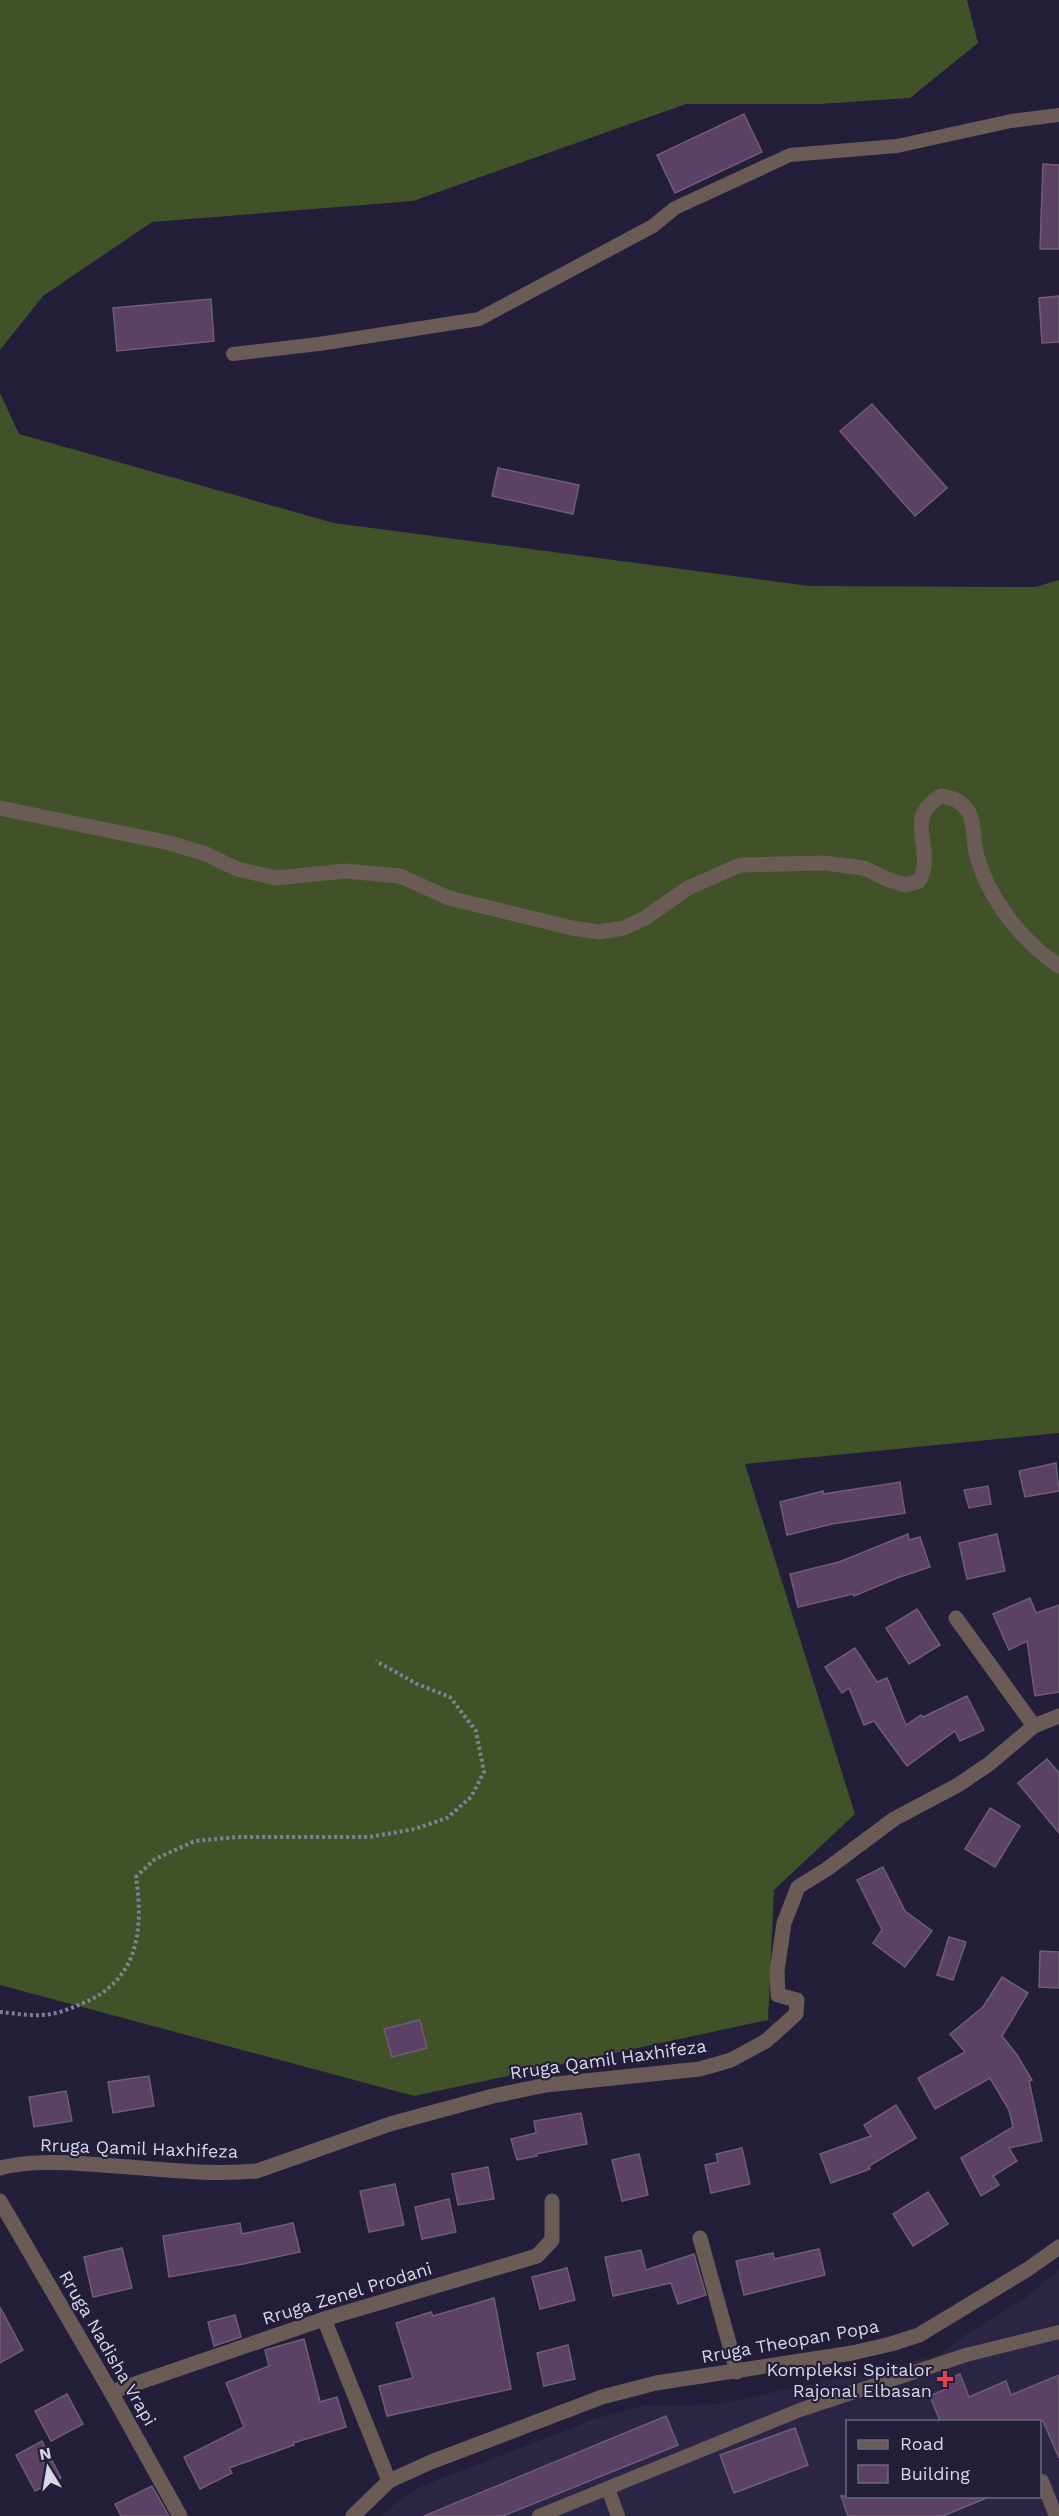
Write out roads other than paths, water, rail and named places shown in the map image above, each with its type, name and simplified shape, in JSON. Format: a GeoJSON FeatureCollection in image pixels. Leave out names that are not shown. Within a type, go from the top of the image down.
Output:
{"type":"FeatureCollection","features":[{"type":"Feature","properties":{"kind":"street"},"geometry":{"type":"LineString","coordinates":[[0,808],[170,843],[206,854],[237,869],[276,878],[345,871],[400,876],[449,898],[572,928],[599,932],[624,928],[645,918],[688,888],[740,865],[824,863],[864,868],[906,885],[919,881],[925,869],[921,819],[926,804],[941,796],[958,799],[969,813],[977,857],[994,897],[1028,942],[1059,966]]}},
{"type":"Feature","properties":{"kind":"street"},"geometry":{"type":"LineString","coordinates":[[956,1618],[1034,1726]]}},
{"type":"Feature","properties":{"kind":"street","name":"Rruga Qamil Haxhifeza"},"geometry":{"type":"LineString","coordinates":[[2,2168],[48,2162],[235,2173],[257,2170],[390,2124],[493,2096],[546,2085],[700,2069],[731,2060],[766,2041],[796,2014],[796,2000],[778,1995],[777,1971],[784,1923],[798,1887],[827,1869],[894,1819],[974,1774],[1034,1726],[1059,1716]]}},
{"type":"Feature","properties":{"kind":"street"},"geometry":{"type":"LineString","coordinates":[[0,2152],[2,2168]]}},
{"type":"Feature","properties":{"kind":"street","name":"Rruga Nadisha Vrapi"},"geometry":{"type":"LineString","coordinates":[[0,2201],[180,2516]]}},
{"type":"Feature","properties":{"kind":"street","name":"Rruga Zenel Prodani"},"geometry":{"type":"LineString","coordinates":[[111,2392],[324,2319],[537,2256],[552,2240],[552,2201]]}},
{"type":"Feature","properties":{"kind":"street"},"geometry":{"type":"LineString","coordinates":[[700,2238],[737,2372]]}},
{"type":"Feature","properties":{"kind":"street","name":"Rruga Theopan Popa"},"geometry":{"type":"LineString","coordinates":[[353,2516],[389,2481],[431,2462],[602,2397],[656,2383],[852,2353],[919,2335],[1028,2269],[1059,2247]]}},
{"type":"Feature","properties":{"kind":"street"},"geometry":{"type":"LineString","coordinates":[[324,2319],[389,2481]]}},
{"type":"Feature","properties":{"kind":"lane"},"geometry":{"type":"LineString","coordinates":[[232,354],[319,344],[479,320],[653,226],[675,208],[790,155],[897,146],[1011,121],[1059,115]]}},
{"type":"Feature","properties":{"kind":"lane"},"geometry":{"type":"LineString","coordinates":[[539,2516],[800,2410],[966,2355],[1059,2332]]}},
{"type":"Feature","properties":{"kind":"lane"},"geometry":{"type":"LineString","coordinates":[[1042,2481],[1056,2516]]}},
{"type":"Feature","properties":{"kind":"lane"},"geometry":{"type":"LineString","coordinates":[[608,2489],[618,2516]]}},
{"type":"Feature","properties":{"kind":"place","name":"Kompleksi Spitalor Rajonal Elbasan"},"geometry":{"type":"Point","coordinates":[945,2379]}}]}
